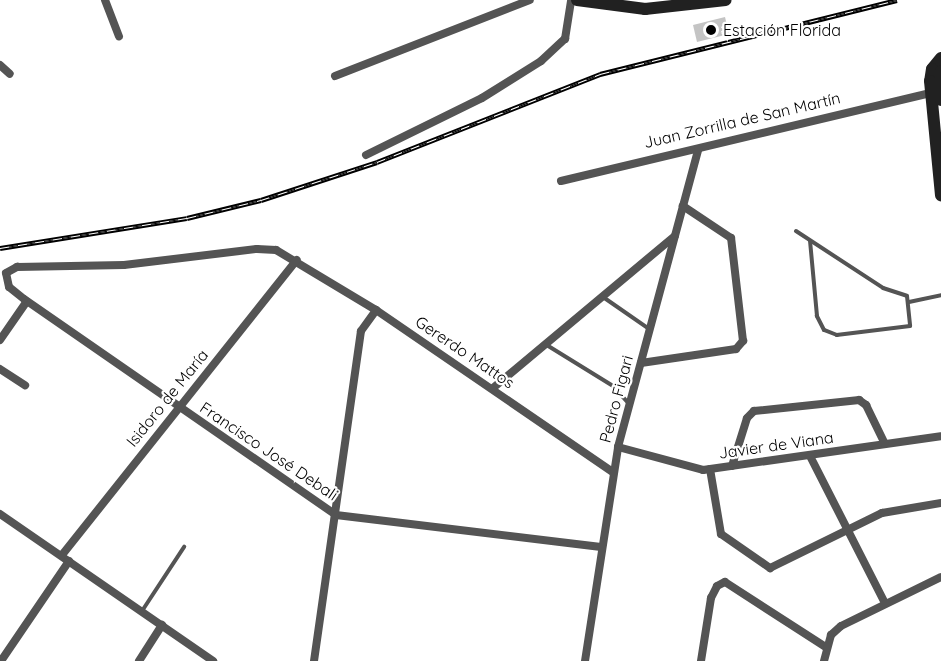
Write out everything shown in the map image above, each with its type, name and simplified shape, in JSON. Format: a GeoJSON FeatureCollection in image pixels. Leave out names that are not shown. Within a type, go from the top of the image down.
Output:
{"type":"FeatureCollection","features":[{"type":"Feature","properties":{"kind":"street"},"geometry":{"type":"LineString","coordinates":[[105,0],[119,36]]}},
{"type":"Feature","properties":{"kind":"street"},"geometry":{"type":"LineString","coordinates":[[335,76],[530,0]]}},
{"type":"Feature","properties":{"kind":"street"},"geometry":{"type":"LineString","coordinates":[[366,155],[482,98],[541,61],[565,39],[571,0]]}},
{"type":"Feature","properties":{"kind":"street"},"geometry":{"type":"LineString","coordinates":[[577,0],[645,9],[726,0]]}},
{"type":"Feature","properties":{"kind":"street"},"geometry":{"type":"LineString","coordinates":[[937,94],[931,72],[941,58]]}},
{"type":"Feature","properties":{"kind":"street"},"geometry":{"type":"LineString","coordinates":[[0,65],[10,74]]}},
{"type":"Feature","properties":{"kind":"street"},"geometry":{"type":"LineString","coordinates":[[941,71],[937,94],[941,195]]}},
{"type":"Feature","properties":{"kind":"street","name":"Juan Zorrilla de San Martín"},"geometry":{"type":"LineString","coordinates":[[561,181],[643,160],[698,150],[937,94]]}},
{"type":"Feature","properties":{"kind":"street","name":"Pedro Figari"},"geometry":{"type":"LineString","coordinates":[[585,661],[618,447],[652,331],[698,150]]}},
{"type":"Feature","properties":{"kind":"street"},"geometry":{"type":"LineString","coordinates":[[641,363],[736,349],[743,341],[731,238],[683,206]]}},
{"type":"Feature","properties":{"kind":"street"},"geometry":{"type":"LineString","coordinates":[[493,388],[676,236]]}},
{"type":"Feature","properties":{"kind":"street","name":"Francisco José Debali"},"geometry":{"type":"LineString","coordinates":[[297,260],[276,250],[257,249],[124,265],[17,267],[6,273],[9,287],[27,301],[178,408],[336,515],[601,547]]}},
{"type":"Feature","properties":{"kind":"street","name":"Gererdo Mattos"},"geometry":{"type":"LineString","coordinates":[[297,260],[493,388],[613,472]]}},
{"type":"Feature","properties":{"kind":"street","name":"Isidoro de María"},"geometry":{"type":"LineString","coordinates":[[1,661],[66,558],[178,408],[297,260]]}},
{"type":"Feature","properties":{"kind":"street"},"geometry":{"type":"LineString","coordinates":[[0,340],[27,301]]}},
{"type":"Feature","properties":{"kind":"street"},"geometry":{"type":"LineString","coordinates":[[314,661],[361,331],[376,310]]}},
{"type":"Feature","properties":{"kind":"street"},"geometry":{"type":"LineString","coordinates":[[0,369],[25,385]]}},
{"type":"Feature","properties":{"kind":"street"},"geometry":{"type":"LineString","coordinates":[[732,466],[745,422],[754,411],[859,400],[866,405],[885,444]]}},
{"type":"Feature","properties":{"kind":"street","name":"Javier de Viana"},"geometry":{"type":"LineString","coordinates":[[618,447],[698,470],[941,436]]}},
{"type":"Feature","properties":{"kind":"street"},"geometry":{"type":"LineString","coordinates":[[810,456],[846,531],[885,603]]}},
{"type":"Feature","properties":{"kind":"street"},"geometry":{"type":"LineString","coordinates":[[710,469],[721,534],[766,566],[774,567],[890,510],[941,503]]}},
{"type":"Feature","properties":{"kind":"street"},"geometry":{"type":"LineString","coordinates":[[0,514],[213,661]]}},
{"type":"Feature","properties":{"kind":"street"},"geometry":{"type":"LineString","coordinates":[[824,661],[827,648],[841,626],[941,577]]}},
{"type":"Feature","properties":{"kind":"street"},"geometry":{"type":"LineString","coordinates":[[701,661],[711,598],[717,586],[726,582],[827,648]]}},
{"type":"Feature","properties":{"kind":"street"},"geometry":{"type":"LineString","coordinates":[[139,661],[162,625]]}},
{"type":"Feature","properties":{"kind":"lane"},"geometry":{"type":"LineString","coordinates":[[796,231],[883,288],[903,293],[909,302],[911,324],[908,327],[837,336],[827,332],[817,316],[810,241]]}},
{"type":"Feature","properties":{"kind":"lane"},"geometry":{"type":"LineString","coordinates":[[602,296],[652,331]]}},
{"type":"Feature","properties":{"kind":"lane"},"geometry":{"type":"LineString","coordinates":[[909,302],[941,296]]}},
{"type":"Feature","properties":{"kind":"lane"},"geometry":{"type":"LineString","coordinates":[[545,344],[613,386],[630,404]]}},
{"type":"Feature","properties":{"kind":"lane"},"geometry":{"type":"LineString","coordinates":[[141,611],[184,547]]}},
{"type":"Feature","properties":{"kind":"building","name":"Estación Florida"},"geometry":{"type":"Polygon","coordinates":[[[725,17],[729,34],[697,42],[693,25],[725,17]]]}},
{"type":"Feature","properties":{"kind":"railway"},"geometry":{"type":"LineString","coordinates":[[0,248],[187,218],[261,200],[377,162],[600,74],[897,0]]}},
{"type":"Feature","properties":{"kind":"place","name":"Estación Florida"},"geometry":{"type":"Point","coordinates":[711,30]}}]}
